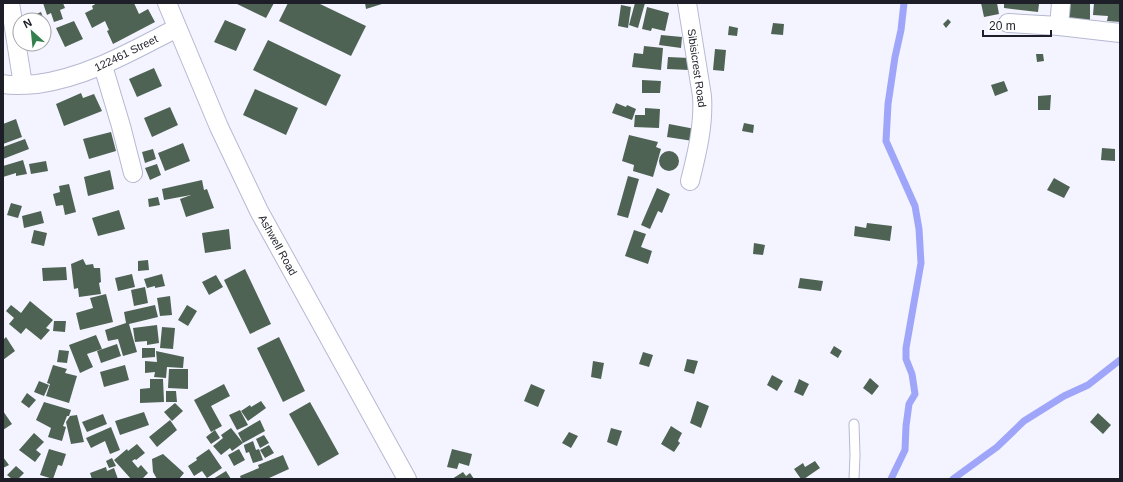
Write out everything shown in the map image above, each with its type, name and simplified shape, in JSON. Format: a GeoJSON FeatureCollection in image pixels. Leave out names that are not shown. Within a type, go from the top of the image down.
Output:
{"type":"FeatureCollection","features":[{"type":"Feature","properties":{"kind":"street"},"geometry":{"type":"LineString","coordinates":[[10,3],[23,85]]}},
{"type":"Feature","properties":{"kind":"street","name":"Ashwell Road"},"geometry":{"type":"LineString","coordinates":[[167,3],[219,127],[259,211],[407,479]]}},
{"type":"Feature","properties":{"kind":"street","name":"Sibisicrest Road"},"geometry":{"type":"LineString","coordinates":[[688,3],[703,110],[698,151],[690,181]]}},
{"type":"Feature","properties":{"kind":"street"},"geometry":{"type":"LineString","coordinates":[[1059,26],[1061,3]]}},
{"type":"Feature","properties":{"kind":"street"},"geometry":{"type":"LineString","coordinates":[[1008,23],[1059,26],[1120,33]]}},
{"type":"Feature","properties":{"kind":"street","name":"122461 Street"},"geometry":{"type":"LineString","coordinates":[[3,84],[23,85],[66,78],[103,66],[177,28]]}},
{"type":"Feature","properties":{"kind":"street"},"geometry":{"type":"LineString","coordinates":[[103,66],[133,173]]}},
{"type":"Feature","properties":{"kind":"lane"},"geometry":{"type":"LineString","coordinates":[[854,424],[854,479]]}},
{"type":"Feature","properties":{"kind":"building"},"geometry":{"type":"Polygon","coordinates":[[[43,3],[63,3],[65,8],[60,10],[63,19],[54,22],[52,12],[46,12],[43,3]]]}},
{"type":"Feature","properties":{"kind":"building"},"geometry":{"type":"Polygon","coordinates":[[[97,3],[134,3],[139,14],[148,9],[155,22],[113,44],[107,31],[109,30],[105,21],[92,28],[85,13],[93,9],[92,6],[97,3]]]}},
{"type":"Feature","properties":{"kind":"building"},"geometry":{"type":"Polygon","coordinates":[[[235,3],[274,3],[266,18],[235,3]]]}},
{"type":"Feature","properties":{"kind":"building"},"geometry":{"type":"Polygon","coordinates":[[[288,3],[318,3],[366,26],[351,56],[279,21],[288,3]]]}},
{"type":"Feature","properties":{"kind":"building"},"geometry":{"type":"Polygon","coordinates":[[[365,3],[385,3],[366,9],[365,3]]]}},
{"type":"Feature","properties":{"kind":"building"},"geometry":{"type":"Polygon","coordinates":[[[635,3],[645,3],[638,28],[629,25],[635,3]]]}},
{"type":"Feature","properties":{"kind":"building"},"geometry":{"type":"Polygon","coordinates":[[[981,3],[997,3],[999,14],[984,17],[981,3]]]}},
{"type":"Feature","properties":{"kind":"building"},"geometry":{"type":"Polygon","coordinates":[[[1004,3],[1039,4],[1038,12],[1004,8],[1004,3]]]}},
{"type":"Feature","properties":{"kind":"building"},"geometry":{"type":"Polygon","coordinates":[[[1063,3],[1090,3],[1090,20],[1063,20],[1063,3]]]}},
{"type":"Feature","properties":{"kind":"building"},"geometry":{"type":"Polygon","coordinates":[[[1094,3],[1120,3],[1120,22],[1107,21],[1108,16],[1093,15],[1094,3]]]}},
{"type":"Feature","properties":{"kind":"building"},"geometry":{"type":"Polygon","coordinates":[[[621,5],[631,7],[628,28],[618,26],[621,5]]]}},
{"type":"Feature","properties":{"kind":"building"},"geometry":{"type":"Polygon","coordinates":[[[647,7],[669,13],[665,31],[652,28],[651,31],[642,29],[647,7]]]}},
{"type":"Feature","properties":{"kind":"building"},"geometry":{"type":"Polygon","coordinates":[[[948,19],[951,22],[946,28],[943,24],[948,19]]]}},
{"type":"Feature","properties":{"kind":"building"},"geometry":{"type":"Polygon","coordinates":[[[225,20],[246,29],[236,51],[214,42],[225,20]]]}},
{"type":"Feature","properties":{"kind":"building"},"geometry":{"type":"Polygon","coordinates":[[[74,21],[83,39],[65,47],[56,28],[74,21]]]}},
{"type":"Feature","properties":{"kind":"building"},"geometry":{"type":"Polygon","coordinates":[[[773,23],[784,24],[783,35],[771,34],[773,23]]]}},
{"type":"Feature","properties":{"kind":"building"},"geometry":{"type":"Polygon","coordinates":[[[729,26],[738,28],[737,36],[728,35],[729,26]]]}},
{"type":"Feature","properties":{"kind":"building"},"geometry":{"type":"Polygon","coordinates":[[[661,35],[682,37],[681,48],[659,45],[661,35]]]}},
{"type":"Feature","properties":{"kind":"building"},"geometry":{"type":"Polygon","coordinates":[[[268,40],[341,75],[326,106],[253,70],[268,40]]]}},
{"type":"Feature","properties":{"kind":"building"},"geometry":{"type":"Polygon","coordinates":[[[644,46],[663,48],[661,70],[632,67],[634,53],[643,54],[644,46]]]}},
{"type":"Feature","properties":{"kind":"building"},"geometry":{"type":"Polygon","coordinates":[[[715,49],[726,50],[724,71],[713,70],[715,49]]]}},
{"type":"Feature","properties":{"kind":"building"},"geometry":{"type":"Polygon","coordinates":[[[1036,54],[1043,54],[1044,61],[1037,62],[1036,54]]]}},
{"type":"Feature","properties":{"kind":"building"},"geometry":{"type":"Polygon","coordinates":[[[668,57],[689,58],[689,70],[667,69],[668,57]]]}},
{"type":"Feature","properties":{"kind":"building"},"geometry":{"type":"Polygon","coordinates":[[[154,68],[162,86],[137,97],[129,79],[154,68]]]}},
{"type":"Feature","properties":{"kind":"building"},"geometry":{"type":"Polygon","coordinates":[[[642,80],[661,81],[660,93],[642,93],[642,80]]]}},
{"type":"Feature","properties":{"kind":"building"},"geometry":{"type":"Polygon","coordinates":[[[1004,81],[1008,91],[995,96],[991,85],[1004,81]]]}},
{"type":"Feature","properties":{"kind":"building"},"geometry":{"type":"Polygon","coordinates":[[[255,89],[298,108],[286,135],[243,115],[255,89]]]}},
{"type":"Feature","properties":{"kind":"building"},"geometry":{"type":"Polygon","coordinates":[[[81,93],[83,98],[94,94],[102,111],[64,126],[56,104],[81,93]]]}},
{"type":"Feature","properties":{"kind":"building"},"geometry":{"type":"Polygon","coordinates":[[[1051,95],[1050,110],[1038,110],[1038,96],[1051,95]]]}},
{"type":"Feature","properties":{"kind":"building"},"geometry":{"type":"Polygon","coordinates":[[[616,103],[626,107],[627,105],[636,109],[632,120],[612,113],[616,103]]]}},
{"type":"Feature","properties":{"kind":"building"},"geometry":{"type":"Polygon","coordinates":[[[170,107],[178,125],[152,137],[144,118],[170,107]]]}},
{"type":"Feature","properties":{"kind":"building"},"geometry":{"type":"Polygon","coordinates":[[[645,108],[660,109],[659,128],[634,127],[635,115],[645,115],[645,108]]]}},
{"type":"Feature","properties":{"kind":"building"},"geometry":{"type":"Polygon","coordinates":[[[16,119],[22,137],[3,144],[3,124],[16,119]]]}},
{"type":"Feature","properties":{"kind":"building"},"geometry":{"type":"Polygon","coordinates":[[[744,123],[754,125],[753,133],[742,131],[744,123]]]}},
{"type":"Feature","properties":{"kind":"building"},"geometry":{"type":"Polygon","coordinates":[[[669,124],[695,129],[693,141],[667,137],[669,124]]]}},
{"type":"Feature","properties":{"kind":"building"},"geometry":{"type":"Polygon","coordinates":[[[111,132],[116,151],[89,159],[83,139],[111,132]]]}},
{"type":"Feature","properties":{"kind":"building"},"geometry":{"type":"Polygon","coordinates":[[[629,135],[658,142],[656,147],[661,149],[653,177],[633,171],[634,165],[622,161],[629,135]]]}},
{"type":"Feature","properties":{"kind":"building"},"geometry":{"type":"Polygon","coordinates":[[[25,139],[29,149],[3,159],[3,147],[25,139]]]}},
{"type":"Feature","properties":{"kind":"building"},"geometry":{"type":"Polygon","coordinates":[[[183,143],[190,161],[165,171],[158,153],[183,143]]]}},
{"type":"Feature","properties":{"kind":"building"},"geometry":{"type":"Polygon","coordinates":[[[1102,148],[1115,149],[1115,161],[1101,160],[1102,148]]]}},
{"type":"Feature","properties":{"kind":"building"},"geometry":{"type":"Polygon","coordinates":[[[153,149],[156,159],[145,163],[142,152],[153,149]]]}},
{"type":"Feature","properties":{"kind":"building"},"geometry":{"type":"Polygon","coordinates":[[[669,151],[676,154],[679,161],[676,168],[669,171],[662,168],[659,161],[662,154],[669,151]]]}},
{"type":"Feature","properties":{"kind":"building"},"geometry":{"type":"Polygon","coordinates":[[[23,160],[27,174],[16,176],[16,173],[3,177],[3,166],[23,160]]]}},
{"type":"Feature","properties":{"kind":"building"},"geometry":{"type":"Polygon","coordinates":[[[46,161],[48,171],[31,174],[29,164],[46,161]]]}},
{"type":"Feature","properties":{"kind":"building"},"geometry":{"type":"Polygon","coordinates":[[[157,164],[161,175],[150,180],[145,168],[157,164]]]}},
{"type":"Feature","properties":{"kind":"building"},"geometry":{"type":"Polygon","coordinates":[[[110,170],[114,189],[88,196],[84,177],[110,170]]]}},
{"type":"Feature","properties":{"kind":"building"},"geometry":{"type":"Polygon","coordinates":[[[628,176],[639,179],[628,218],[617,215],[628,176]]]}},
{"type":"Feature","properties":{"kind":"building"},"geometry":{"type":"Polygon","coordinates":[[[1054,178],[1070,187],[1064,198],[1047,190],[1054,178]]]}},
{"type":"Feature","properties":{"kind":"building"},"geometry":{"type":"Polygon","coordinates":[[[202,180],[204,190],[207,189],[214,208],[186,217],[180,199],[191,195],[164,200],[162,189],[202,180]]]}},
{"type":"Feature","properties":{"kind":"building"},"geometry":{"type":"Polygon","coordinates":[[[69,184],[76,212],[65,215],[63,205],[56,206],[53,194],[60,192],[59,186],[69,184]]]}},
{"type":"Feature","properties":{"kind":"building"},"geometry":{"type":"Polygon","coordinates":[[[657,188],[670,194],[662,213],[658,211],[650,229],[641,225],[657,188]]]}},
{"type":"Feature","properties":{"kind":"building"},"geometry":{"type":"Polygon","coordinates":[[[158,197],[160,205],[149,207],[148,199],[158,197]]]}},
{"type":"Feature","properties":{"kind":"building"},"geometry":{"type":"Polygon","coordinates":[[[11,203],[22,206],[18,218],[7,215],[11,203]]]}},
{"type":"Feature","properties":{"kind":"building"},"geometry":{"type":"Polygon","coordinates":[[[119,210],[125,229],[98,236],[92,218],[119,210]]]}},
{"type":"Feature","properties":{"kind":"building"},"geometry":{"type":"Polygon","coordinates":[[[41,211],[44,223],[24,228],[22,216],[41,211]]]}},
{"type":"Feature","properties":{"kind":"building"},"geometry":{"type":"Polygon","coordinates":[[[867,223],[892,226],[890,241],[854,236],[855,226],[866,228],[867,223]]]}},
{"type":"Feature","properties":{"kind":"building"},"geometry":{"type":"Polygon","coordinates":[[[229,229],[231,249],[205,253],[202,233],[229,229]]]}},
{"type":"Feature","properties":{"kind":"building"},"geometry":{"type":"Polygon","coordinates":[[[34,230],[47,233],[44,246],[31,243],[34,230]]]}},
{"type":"Feature","properties":{"kind":"building"},"geometry":{"type":"Polygon","coordinates":[[[634,230],[646,234],[641,247],[652,251],[648,264],[625,256],[634,230]]]}},
{"type":"Feature","properties":{"kind":"building"},"geometry":{"type":"Polygon","coordinates":[[[754,243],[765,245],[763,255],[753,254],[754,243]]]}},
{"type":"Feature","properties":{"kind":"building"},"geometry":{"type":"Polygon","coordinates":[[[83,259],[86,265],[93,264],[94,268],[100,268],[101,282],[99,283],[101,294],[79,297],[78,288],[74,289],[71,264],[83,259]]]}},
{"type":"Feature","properties":{"kind":"building"},"geometry":{"type":"Polygon","coordinates":[[[148,260],[149,270],[138,271],[138,261],[148,260]]]}},
{"type":"Feature","properties":{"kind":"building"},"geometry":{"type":"Polygon","coordinates":[[[66,267],[67,280],[43,281],[42,268],[66,267]]]}},
{"type":"Feature","properties":{"kind":"building"},"geometry":{"type":"Polygon","coordinates":[[[245,269],[271,324],[250,334],[224,280],[245,269]]]}},
{"type":"Feature","properties":{"kind":"building"},"geometry":{"type":"Polygon","coordinates":[[[132,274],[135,287],[118,291],[115,278],[132,274]]]}},
{"type":"Feature","properties":{"kind":"building"},"geometry":{"type":"Polygon","coordinates":[[[162,274],[165,286],[147,288],[144,279],[162,274]]]}},
{"type":"Feature","properties":{"kind":"building"},"geometry":{"type":"Polygon","coordinates":[[[216,275],[223,287],[209,295],[202,282],[216,275]]]}},
{"type":"Feature","properties":{"kind":"building"},"geometry":{"type":"Polygon","coordinates":[[[800,278],[823,281],[821,291],[798,288],[800,278]]]}},
{"type":"Feature","properties":{"kind":"building"},"geometry":{"type":"Polygon","coordinates":[[[145,287],[148,303],[134,306],[131,290],[145,287]]]}},
{"type":"Feature","properties":{"kind":"building"},"geometry":{"type":"Polygon","coordinates":[[[106,294],[113,322],[80,330],[76,313],[93,308],[90,298],[106,294]]]}},
{"type":"Feature","properties":{"kind":"building"},"geometry":{"type":"Polygon","coordinates":[[[170,296],[172,315],[160,316],[157,298],[170,296]]]}},
{"type":"Feature","properties":{"kind":"building"},"geometry":{"type":"Polygon","coordinates":[[[30,301],[53,320],[46,328],[50,330],[41,340],[26,328],[21,334],[9,324],[14,318],[6,311],[11,305],[21,313],[30,301]]]}},
{"type":"Feature","properties":{"kind":"building"},"geometry":{"type":"Polygon","coordinates":[[[155,305],[158,317],[129,324],[137,352],[123,356],[118,339],[108,341],[105,330],[126,323],[124,312],[155,305]]]}},
{"type":"Feature","properties":{"kind":"building"},"geometry":{"type":"Polygon","coordinates":[[[187,305],[197,311],[188,326],[178,320],[187,305]]]}},
{"type":"Feature","properties":{"kind":"building"},"geometry":{"type":"Polygon","coordinates":[[[54,321],[66,321],[65,332],[53,331],[54,321]]]}},
{"type":"Feature","properties":{"kind":"building"},"geometry":{"type":"Polygon","coordinates":[[[157,325],[159,343],[147,345],[147,341],[135,342],[133,328],[157,325]]]}},
{"type":"Feature","properties":{"kind":"building"},"geometry":{"type":"Polygon","coordinates":[[[162,327],[175,328],[173,349],[160,348],[162,327]]]}},
{"type":"Feature","properties":{"kind":"building"},"geometry":{"type":"Polygon","coordinates":[[[96,335],[102,349],[87,354],[93,367],[80,373],[69,345],[96,335]]]}},
{"type":"Feature","properties":{"kind":"building"},"geometry":{"type":"Polygon","coordinates":[[[6,337],[15,351],[3,360],[3,340],[6,337]]]}},
{"type":"Feature","properties":{"kind":"building"},"geometry":{"type":"Polygon","coordinates":[[[279,337],[305,391],[283,402],[257,348],[279,337]]]}},
{"type":"Feature","properties":{"kind":"building"},"geometry":{"type":"Polygon","coordinates":[[[117,344],[121,356],[101,363],[97,351],[117,344]]]}},
{"type":"Feature","properties":{"kind":"building"},"geometry":{"type":"Polygon","coordinates":[[[834,346],[842,351],[838,358],[830,353],[834,346]]]}},
{"type":"Feature","properties":{"kind":"building"},"geometry":{"type":"Polygon","coordinates":[[[142,348],[155,348],[155,357],[142,358],[142,348]]]}},
{"type":"Feature","properties":{"kind":"building"},"geometry":{"type":"Polygon","coordinates":[[[59,350],[69,351],[67,363],[57,362],[59,350]]]}},
{"type":"Feature","properties":{"kind":"building"},"geometry":{"type":"Polygon","coordinates":[[[156,351],[184,357],[183,368],[167,367],[166,378],[154,377],[155,372],[145,373],[145,361],[157,362],[156,351]]]}},
{"type":"Feature","properties":{"kind":"building"},"geometry":{"type":"Polygon","coordinates":[[[643,352],[653,355],[649,367],[639,364],[643,352]]]}},
{"type":"Feature","properties":{"kind":"building"},"geometry":{"type":"Polygon","coordinates":[[[687,359],[698,361],[694,374],[684,371],[687,359]]]}},
{"type":"Feature","properties":{"kind":"building"},"geometry":{"type":"Polygon","coordinates":[[[593,361],[604,363],[601,379],[591,377],[593,361]]]}},
{"type":"Feature","properties":{"kind":"building"},"geometry":{"type":"Polygon","coordinates":[[[53,365],[67,369],[65,373],[77,376],[69,403],[46,396],[50,384],[47,383],[53,365]]]}},
{"type":"Feature","properties":{"kind":"building"},"geometry":{"type":"Polygon","coordinates":[[[125,365],[129,380],[104,387],[100,372],[125,365]]]}},
{"type":"Feature","properties":{"kind":"building"},"geometry":{"type":"Polygon","coordinates":[[[169,369],[188,369],[188,389],[168,388],[169,369]]]}},
{"type":"Feature","properties":{"kind":"building"},"geometry":{"type":"Polygon","coordinates":[[[772,375],[783,381],[777,391],[767,385],[772,375]]]}},
{"type":"Feature","properties":{"kind":"building"},"geometry":{"type":"Polygon","coordinates":[[[870,378],[879,386],[872,395],[863,388],[870,378]]]}},
{"type":"Feature","properties":{"kind":"building"},"geometry":{"type":"Polygon","coordinates":[[[150,379],[163,379],[164,402],[140,403],[140,389],[150,388],[150,379]]]}},
{"type":"Feature","properties":{"kind":"building"},"geometry":{"type":"Polygon","coordinates":[[[799,379],[809,384],[803,396],[794,392],[799,379]]]}},
{"type":"Feature","properties":{"kind":"building"},"geometry":{"type":"Polygon","coordinates":[[[39,381],[49,385],[44,396],[34,392],[39,381]]]}},
{"type":"Feature","properties":{"kind":"building"},"geometry":{"type":"Polygon","coordinates":[[[224,384],[230,396],[211,406],[222,426],[211,432],[194,400],[224,384]]]}},
{"type":"Feature","properties":{"kind":"building"},"geometry":{"type":"Polygon","coordinates":[[[531,384],[545,390],[538,407],[524,401],[531,384]]]}},
{"type":"Feature","properties":{"kind":"building"},"geometry":{"type":"Polygon","coordinates":[[[166,391],[176,391],[177,402],[166,402],[166,391]]]}},
{"type":"Feature","properties":{"kind":"building"},"geometry":{"type":"Polygon","coordinates":[[[27,393],[36,400],[29,408],[21,402],[27,393]]]}},
{"type":"Feature","properties":{"kind":"building"},"geometry":{"type":"Polygon","coordinates":[[[261,401],[266,408],[248,421],[241,411],[250,405],[251,407],[261,401]]]}},
{"type":"Feature","properties":{"kind":"building"},"geometry":{"type":"Polygon","coordinates":[[[697,401],[709,406],[701,428],[690,423],[697,401]]]}},
{"type":"Feature","properties":{"kind":"building"},"geometry":{"type":"Polygon","coordinates":[[[44,402],[71,410],[63,426],[66,427],[62,441],[48,437],[51,428],[36,420],[44,402]]]}},
{"type":"Feature","properties":{"kind":"building"},"geometry":{"type":"Polygon","coordinates":[[[310,402],[339,454],[318,466],[289,414],[310,402]]]}},
{"type":"Feature","properties":{"kind":"building"},"geometry":{"type":"Polygon","coordinates":[[[175,403],[183,411],[172,421],[164,412],[175,403]]]}},
{"type":"Feature","properties":{"kind":"building"},"geometry":{"type":"Polygon","coordinates":[[[240,410],[248,425],[237,430],[229,415],[240,410]]]}},
{"type":"Feature","properties":{"kind":"building"},"geometry":{"type":"Polygon","coordinates":[[[3,411],[12,424],[3,430],[3,411]]]}},
{"type":"Feature","properties":{"kind":"building"},"geometry":{"type":"Polygon","coordinates":[[[144,412],[149,425],[120,435],[115,421],[144,412]]]}},
{"type":"Feature","properties":{"kind":"building"},"geometry":{"type":"Polygon","coordinates":[[[1098,413],[1111,425],[1103,434],[1090,422],[1098,413]]]}},
{"type":"Feature","properties":{"kind":"building"},"geometry":{"type":"Polygon","coordinates":[[[103,414],[107,424],[87,432],[82,422],[103,414]]]}},
{"type":"Feature","properties":{"kind":"building"},"geometry":{"type":"Polygon","coordinates":[[[77,415],[84,442],[71,444],[66,422],[70,416],[77,415]]]}},
{"type":"Feature","properties":{"kind":"building"},"geometry":{"type":"Polygon","coordinates":[[[170,420],[177,430],[157,447],[149,437],[170,420]]]}},
{"type":"Feature","properties":{"kind":"building"},"geometry":{"type":"Polygon","coordinates":[[[260,420],[265,431],[243,443],[238,433],[260,420]]]}},
{"type":"Feature","properties":{"kind":"building"},"geometry":{"type":"Polygon","coordinates":[[[671,426],[682,433],[678,441],[680,443],[674,452],[661,444],[671,426]]]}},
{"type":"Feature","properties":{"kind":"building"},"geometry":{"type":"Polygon","coordinates":[[[111,427],[120,450],[110,454],[105,441],[91,448],[86,438],[111,427]]]}},
{"type":"Feature","properties":{"kind":"building"},"geometry":{"type":"Polygon","coordinates":[[[231,428],[243,443],[232,451],[230,448],[221,455],[213,446],[223,438],[221,435],[231,428]]]}},
{"type":"Feature","properties":{"kind":"building"},"geometry":{"type":"Polygon","coordinates":[[[611,428],[622,431],[617,446],[607,442],[611,428]]]}},
{"type":"Feature","properties":{"kind":"building"},"geometry":{"type":"Polygon","coordinates":[[[215,430],[220,438],[211,444],[206,437],[215,430]]]}},
{"type":"Feature","properties":{"kind":"building"},"geometry":{"type":"Polygon","coordinates":[[[569,432],[578,436],[571,448],[562,443],[569,432]]]}},
{"type":"Feature","properties":{"kind":"building"},"geometry":{"type":"Polygon","coordinates":[[[34,433],[44,442],[36,450],[41,454],[35,462],[19,450],[34,433]]]}},
{"type":"Feature","properties":{"kind":"building"},"geometry":{"type":"Polygon","coordinates":[[[264,435],[269,443],[260,448],[256,439],[264,435]]]}},
{"type":"Feature","properties":{"kind":"building"},"geometry":{"type":"Polygon","coordinates":[[[253,441],[256,450],[259,449],[263,460],[253,463],[249,452],[246,453],[244,445],[253,441]]]}},
{"type":"Feature","properties":{"kind":"building"},"geometry":{"type":"Polygon","coordinates":[[[137,444],[145,453],[136,460],[135,459],[132,461],[138,468],[141,465],[148,473],[142,479],[131,479],[114,460],[127,449],[128,451],[137,444]]]}},
{"type":"Feature","properties":{"kind":"building"},"geometry":{"type":"Polygon","coordinates":[[[269,445],[274,453],[265,458],[260,450],[269,445]]]}},
{"type":"Feature","properties":{"kind":"building"},"geometry":{"type":"Polygon","coordinates":[[[49,449],[66,454],[62,466],[58,465],[53,479],[40,475],[49,449]]]}},
{"type":"Feature","properties":{"kind":"building"},"geometry":{"type":"Polygon","coordinates":[[[209,449],[222,468],[207,478],[202,471],[194,476],[188,466],[209,449]]]}},
{"type":"Feature","properties":{"kind":"building"},"geometry":{"type":"Polygon","coordinates":[[[239,449],[245,460],[234,466],[228,455],[239,449]]]}},
{"type":"Feature","properties":{"kind":"building"},"geometry":{"type":"Polygon","coordinates":[[[452,449],[472,454],[469,466],[459,463],[457,469],[447,467],[452,449]]]}},
{"type":"Feature","properties":{"kind":"building"},"geometry":{"type":"Polygon","coordinates":[[[163,454],[184,473],[179,479],[157,479],[153,472],[152,459],[163,454]]]}},
{"type":"Feature","properties":{"kind":"building"},"geometry":{"type":"Polygon","coordinates":[[[283,455],[289,469],[267,479],[241,479],[240,476],[259,468],[258,465],[283,455]]]}},
{"type":"Feature","properties":{"kind":"building"},"geometry":{"type":"Polygon","coordinates":[[[3,457],[9,465],[3,468],[3,457]]]}},
{"type":"Feature","properties":{"kind":"building"},"geometry":{"type":"Polygon","coordinates":[[[112,458],[116,466],[109,468],[106,461],[112,458]]]}},
{"type":"Feature","properties":{"kind":"building"},"geometry":{"type":"Polygon","coordinates":[[[815,461],[820,468],[804,479],[801,479],[794,469],[803,463],[805,467],[815,461]]]}},
{"type":"Feature","properties":{"kind":"building"},"geometry":{"type":"Polygon","coordinates":[[[16,466],[24,473],[18,479],[12,479],[7,475],[16,466]]]}},
{"type":"Feature","properties":{"kind":"building"},"geometry":{"type":"Polygon","coordinates":[[[106,467],[107,471],[114,468],[118,479],[92,479],[90,473],[106,467]]]}},
{"type":"Feature","properties":{"kind":"building"},"geometry":{"type":"Polygon","coordinates":[[[226,471],[231,479],[213,479],[226,471]]]}},
{"type":"Feature","properties":{"kind":"building"},"geometry":{"type":"Polygon","coordinates":[[[463,472],[466,476],[470,473],[474,479],[452,479],[463,472]]]}},
{"type":"Feature","properties":{"kind":"waterway"},"geometry":{"type":"LineString","coordinates":[[891,479],[905,450],[909,404],[915,394],[912,374],[906,359],[906,348],[921,263],[919,229],[915,206],[886,141],[888,104],[895,57],[901,30],[904,3]]}},
{"type":"Feature","properties":{"kind":"waterway"},"geometry":{"type":"LineString","coordinates":[[953,479],[997,447],[1024,421],[1064,396],[1088,385],[1120,360]]}}]}
